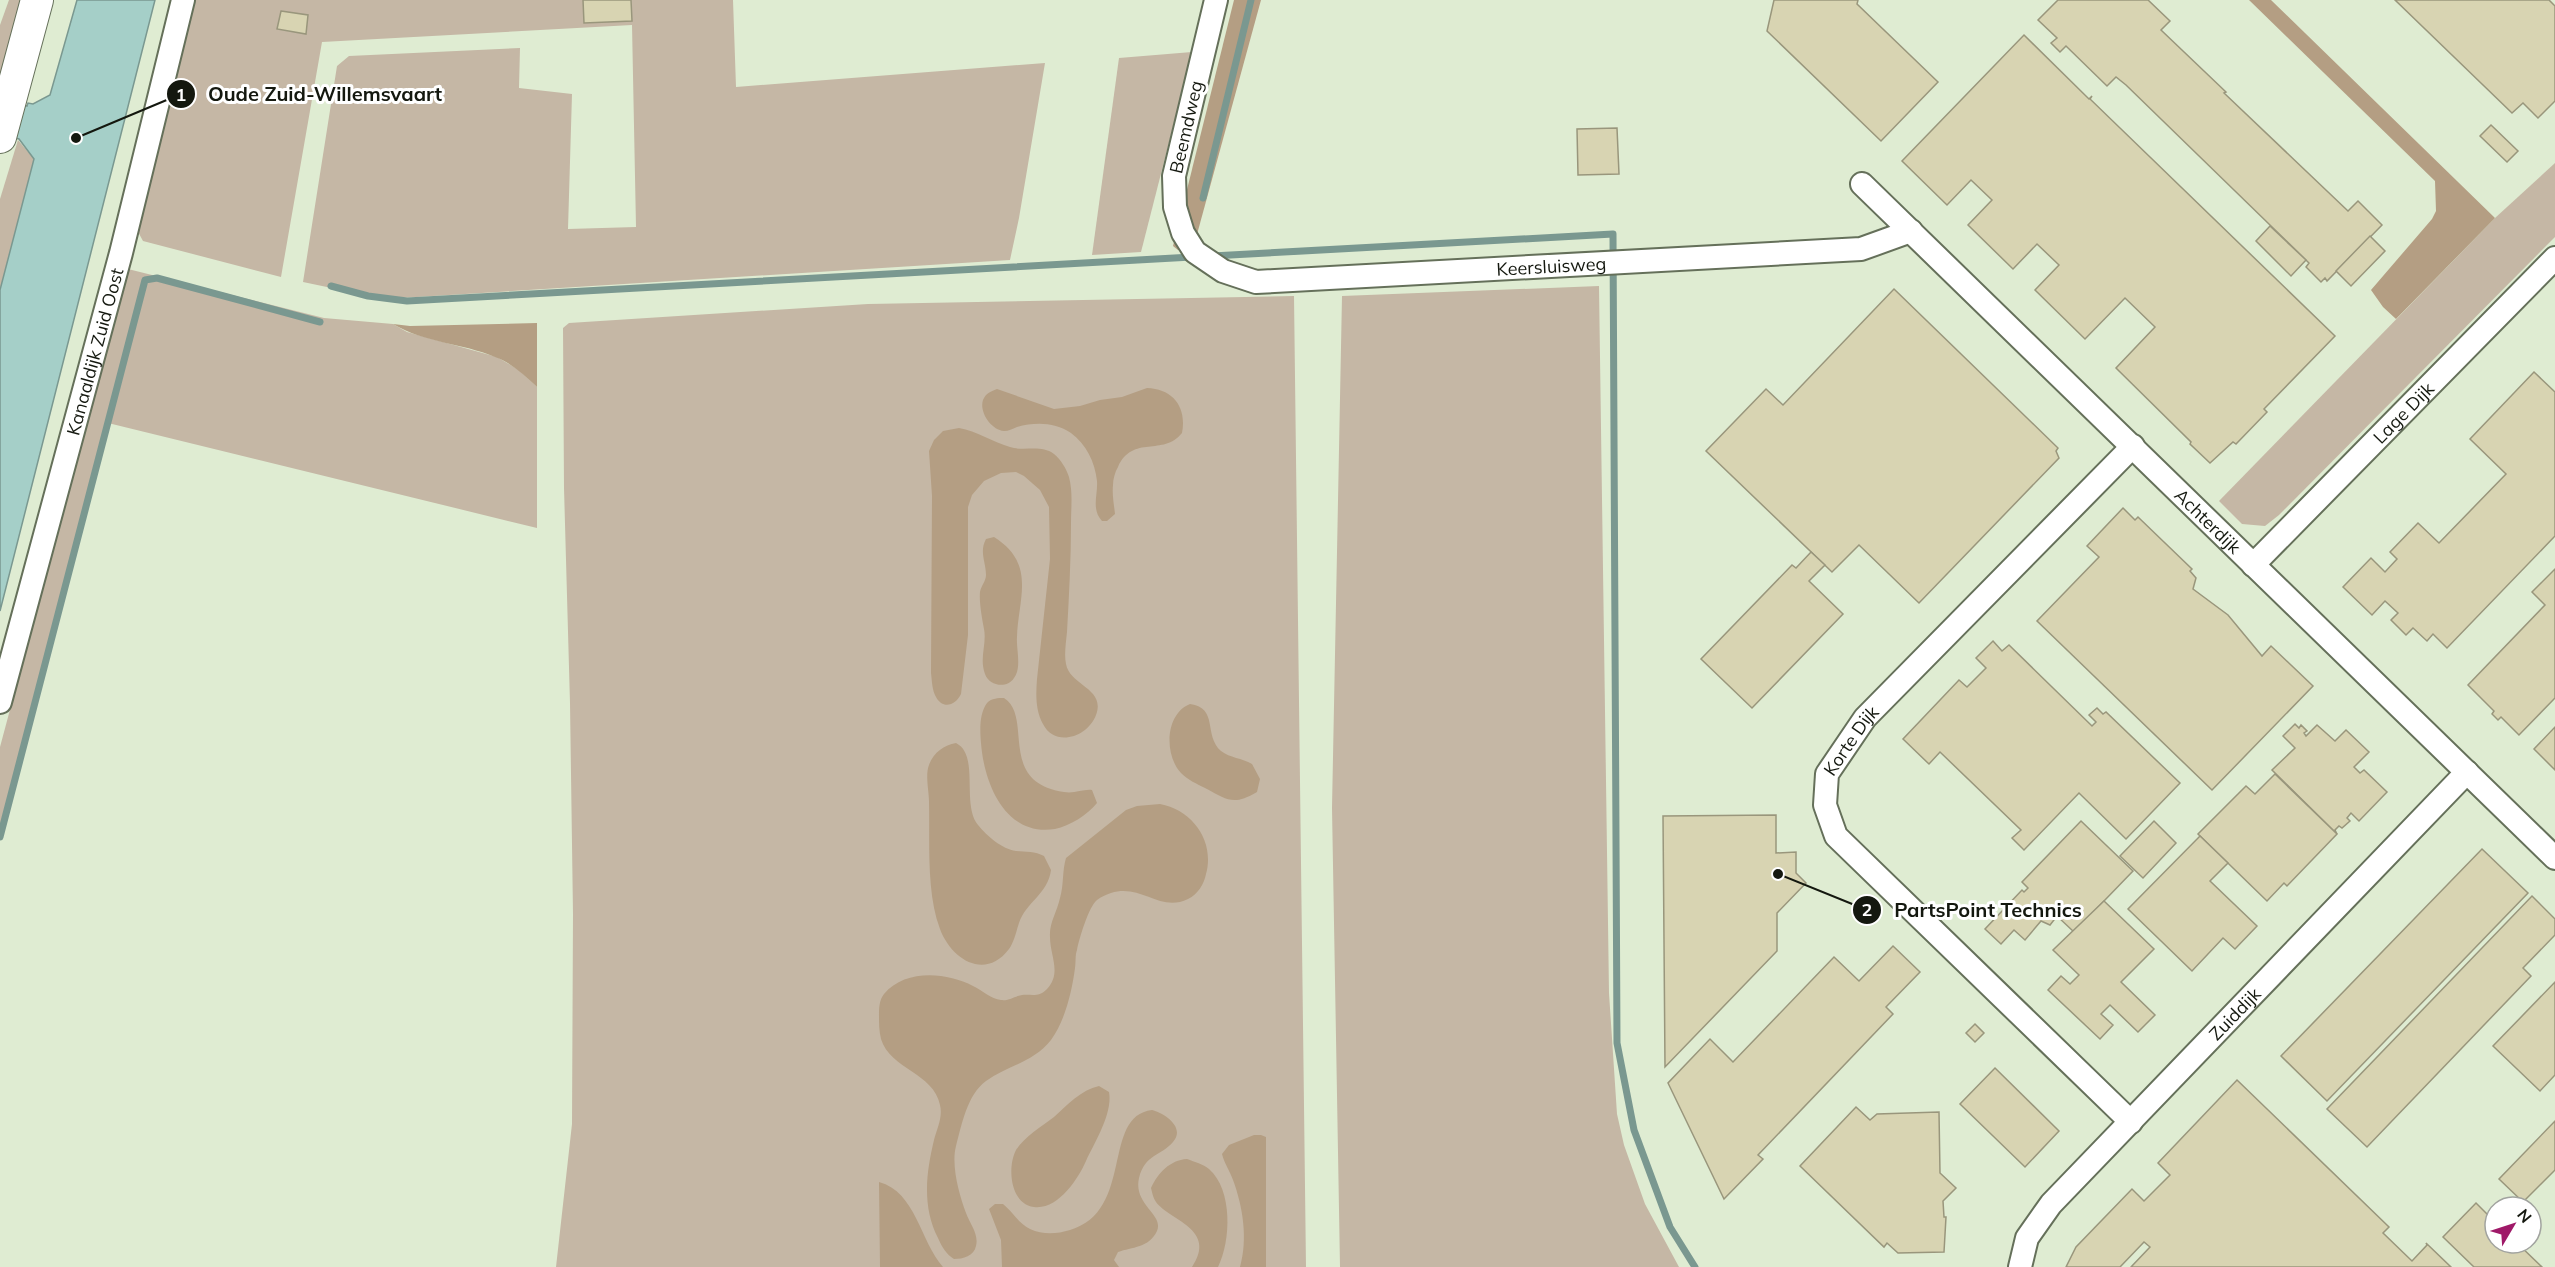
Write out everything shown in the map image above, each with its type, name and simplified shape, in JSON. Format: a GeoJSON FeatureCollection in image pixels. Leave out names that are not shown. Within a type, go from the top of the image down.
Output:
{"type":"FeatureCollection","features":[{"type":"Feature","properties":{"kind":"main road"},"geometry":{"type":"LineString","coordinates":[[0,136],[37,0]]}},
{"type":"Feature","properties":{"kind":"street","name":"Kanaaldijk Zuid Oost"},"geometry":{"type":"LineString","coordinates":[[0,702],[121,254],[183,0]]}},
{"type":"Feature","properties":{"kind":"street","name":"Beemdweg"},"geometry":{"type":"LineString","coordinates":[[1195,252],[1183,233],[1175,207],[1174,176],[1216,0]]}},
{"type":"Feature","properties":{"kind":"street","name":"Achterdijk"},"geometry":{"type":"LineString","coordinates":[[1862,184],[2555,858]]}},
{"type":"Feature","properties":{"kind":"street","name":"Keersluisweg"},"geometry":{"type":"LineString","coordinates":[[1195,252],[1222,272],[1256,282],[1861,249],[1911,231]]}},
{"type":"Feature","properties":{"kind":"street","name":"Lage Dijk"},"geometry":{"type":"LineString","coordinates":[[2253,565],[2555,258]]}},
{"type":"Feature","properties":{"kind":"street","name":"Korte Dijk"},"geometry":{"type":"LineString","coordinates":[[2131,1122],[1836,836],[1825,805],[1827,774],[1865,718],[2133,446]]}},
{"type":"Feature","properties":{"kind":"street","name":"Zuiddijk"},"geometry":{"type":"LineString","coordinates":[[2020,1267],[2027,1238],[2051,1204],[2467,772]]}},
{"type":"Feature","properties":{"kind":"shaded area"},"geometry":{"type":"Polygon","coordinates":[[[9,0],[23,0],[0,85],[0,25],[9,0]]]}},
{"type":"Feature","properties":{"kind":"shaded area"},"geometry":{"type":"Polygon","coordinates":[[[194,0],[733,0],[736,87],[1045,63],[1010,260],[384,299],[303,282],[337,66],[349,56],[520,48],[519,88],[572,94],[568,229],[636,227],[632,25],[322,42],[281,277],[143,241],[137,230],[194,0]]]}},
{"type":"Feature","properties":{"kind":"shaded area"},"geometry":{"type":"Polygon","coordinates":[[[1234,0],[1261,0],[1193,249],[1178,250],[1173,246],[1234,0]]]}},
{"type":"Feature","properties":{"kind":"shaded area"},"geometry":{"type":"Polygon","coordinates":[[[2249,0],[2271,0],[2495,218],[2396,319],[2383,307],[2371,290],[2432,219],[2436,211],[2435,181],[2249,0]]]}},
{"type":"Feature","properties":{"kind":"shaded area"},"geometry":{"type":"Polygon","coordinates":[[[1192,52],[1141,252],[1092,255],[1119,58],[1192,52]]]}},
{"type":"Feature","properties":{"kind":"shaded area"},"geometry":{"type":"Polygon","coordinates":[[[18,140],[34,159],[0,290],[0,199],[18,140]]]}},
{"type":"Feature","properties":{"kind":"shaded area"},"geometry":{"type":"Polygon","coordinates":[[[2555,163],[2555,237],[2279,515],[2265,526],[2242,524],[2219,501],[2495,218],[2555,163]]]}},
{"type":"Feature","properties":{"kind":"shaded area"},"geometry":{"type":"Polygon","coordinates":[[[128,269],[324,318],[393,324],[407,332],[497,357],[519,370],[537,387],[537,528],[108,423],[0,835],[0,747],[128,269]]]}},
{"type":"Feature","properties":{"kind":"shaded area"},"geometry":{"type":"Polygon","coordinates":[[[1599,286],[1609,993],[1617,1114],[1624,1145],[1645,1204],[1679,1267],[1340,1267],[1332,808],[1342,296],[1599,286]]]}},
{"type":"Feature","properties":{"kind":"shaded area"},"geometry":{"type":"Polygon","coordinates":[[[1294,296],[1306,1267],[556,1267],[572,1124],[573,914],[563,328],[569,323],[868,304],[1294,296]]]}},
{"type":"Feature","properties":{"kind":"shaded area"},"geometry":{"type":"Polygon","coordinates":[[[537,323],[537,387],[518,370],[501,360],[482,352],[418,335],[393,324],[410,326],[537,323]]]}},
{"type":"Feature","properties":{"kind":"shaded area"},"geometry":{"type":"Polygon","coordinates":[[[1147,388],[1164,392],[1176,401],[1182,415],[1182,433],[1166,444],[1140,448],[1124,457],[1113,480],[1115,514],[1107,521],[1102,521],[1097,512],[1097,481],[1092,460],[1076,437],[1065,429],[1045,424],[1024,425],[1006,431],[999,430],[987,420],[982,405],[985,396],[997,389],[1054,409],[1122,397],[1147,388]]]}},
{"type":"Feature","properties":{"kind":"shaded area"},"geometry":{"type":"Polygon","coordinates":[[[959,428],[1010,447],[1049,451],[1059,459],[1068,474],[1072,500],[1065,660],[1069,671],[1092,693],[1098,706],[1092,723],[1079,734],[1063,738],[1055,736],[1043,724],[1037,707],[1037,679],[1050,559],[1049,507],[1040,490],[1016,472],[1001,473],[984,481],[972,495],[968,507],[968,635],[961,694],[956,701],[946,705],[939,701],[935,694],[931,673],[932,496],[929,451],[934,440],[943,431],[959,428]]]}},
{"type":"Feature","properties":{"kind":"shaded area"},"geometry":{"type":"Polygon","coordinates":[[[994,537],[1007,547],[1016,559],[1022,583],[1017,637],[1018,669],[1014,678],[1003,685],[990,681],[983,668],[985,635],[980,596],[986,575],[983,548],[986,539],[994,537]]]}},
{"type":"Feature","properties":{"kind":"shaded area"},"geometry":{"type":"Polygon","coordinates":[[[1004,698],[1012,707],[1016,719],[1023,763],[1030,776],[1043,786],[1064,792],[1092,790],[1097,803],[1078,819],[1055,829],[1038,829],[1023,825],[1010,816],[1000,804],[983,759],[980,728],[981,717],[987,703],[993,699],[1004,698]]]}},
{"type":"Feature","properties":{"kind":"shaded area"},"geometry":{"type":"Polygon","coordinates":[[[1190,704],[1205,711],[1216,745],[1221,751],[1252,764],[1260,779],[1257,792],[1242,799],[1231,800],[1219,796],[1181,773],[1172,756],[1170,736],[1176,716],[1190,704]]]}},
{"type":"Feature","properties":{"kind":"shaded area"},"geometry":{"type":"Polygon","coordinates":[[[956,743],[963,749],[967,758],[971,805],[978,825],[990,838],[1005,848],[1034,852],[1044,856],[1051,870],[1046,885],[1022,916],[1009,949],[1000,959],[990,964],[980,965],[970,962],[960,957],[952,949],[940,929],[933,899],[928,769],[936,753],[956,743]]]}},
{"type":"Feature","properties":{"kind":"shaded area"},"geometry":{"type":"Polygon","coordinates":[[[1160,804],[1182,813],[1199,829],[1207,850],[1208,862],[1204,881],[1192,897],[1177,903],[1123,891],[1111,893],[1094,903],[1080,938],[1070,996],[1056,1032],[1037,1054],[986,1081],[974,1094],[966,1110],[956,1146],[955,1171],[961,1197],[977,1242],[971,1255],[954,1259],[946,1253],[933,1226],[928,1202],[929,1165],[940,1118],[940,1105],[930,1085],[902,1065],[886,1049],[879,1030],[881,999],[893,986],[903,980],[926,975],[962,981],[1001,1000],[1022,995],[1038,995],[1044,992],[1051,983],[1055,971],[1050,932],[1059,903],[1066,858],[1126,810],[1137,806],[1160,804]]]}},
{"type":"Feature","properties":{"kind":"shaded area"},"geometry":{"type":"Polygon","coordinates":[[[1099,1086],[1109,1092],[1110,1100],[1106,1118],[1078,1176],[1066,1192],[1051,1204],[1034,1207],[1026,1204],[1015,1192],[1011,1175],[1013,1157],[1019,1145],[1075,1098],[1099,1086]]]}},
{"type":"Feature","properties":{"kind":"shaded area"},"geometry":{"type":"Polygon","coordinates":[[[1152,1110],[1167,1117],[1177,1131],[1173,1142],[1145,1164],[1139,1178],[1140,1195],[1158,1225],[1154,1237],[1145,1244],[1118,1252],[1114,1260],[1119,1267],[1002,1267],[1001,1240],[989,1209],[995,1204],[1003,1204],[1026,1227],[1045,1233],[1070,1230],[1090,1220],[1103,1204],[1111,1185],[1127,1129],[1136,1116],[1152,1110]]]}},
{"type":"Feature","properties":{"kind":"shaded area"},"geometry":{"type":"Polygon","coordinates":[[[1254,1135],[1266,1137],[1266,1267],[1240,1267],[1244,1245],[1242,1212],[1233,1180],[1222,1154],[1229,1145],[1254,1135]]]}},
{"type":"Feature","properties":{"kind":"shaded area"},"geometry":{"type":"Polygon","coordinates":[[[1187,1159],[1209,1169],[1217,1178],[1226,1202],[1227,1230],[1218,1267],[1192,1267],[1198,1254],[1199,1243],[1195,1234],[1162,1208],[1153,1195],[1151,1188],[1161,1172],[1175,1162],[1187,1159]]]}},
{"type":"Feature","properties":{"kind":"shaded area"},"geometry":{"type":"Polygon","coordinates":[[[879,1182],[891,1187],[909,1206],[928,1244],[943,1267],[880,1267],[879,1182]]]}},
{"type":"Feature","properties":{"kind":"water"},"geometry":{"type":"Polygon","coordinates":[[[77,0],[155,0],[0,611],[0,290],[34,159],[19,139],[0,134],[0,99],[27,106],[28,103],[33,104],[50,95],[77,0]]]}},
{"type":"Feature","properties":{"kind":"building"},"geometry":{"type":"Polygon","coordinates":[[[583,0],[631,0],[632,21],[584,23],[583,0]]]}},
{"type":"Feature","properties":{"kind":"building"},"geometry":{"type":"Polygon","coordinates":[[[1774,0],[1858,0],[1857,4],[1938,82],[1881,141],[1767,31],[1774,0]]]}},
{"type":"Feature","properties":{"kind":"building"},"geometry":{"type":"Polygon","coordinates":[[[2058,0],[2148,0],[2170,21],[2161,30],[2226,92],[2224,93],[2348,211],[2358,201],[2382,225],[2327,281],[2325,278],[2321,282],[2306,267],[2309,263],[2126,85],[2116,77],[2107,86],[2066,46],[2060,52],[2051,43],[2057,38],[2038,20],[2058,0]]]}},
{"type":"Feature","properties":{"kind":"building"},"geometry":{"type":"Polygon","coordinates":[[[2395,0],[2549,0],[2555,6],[2555,101],[2538,118],[2523,103],[2512,113],[2395,0]]]}},
{"type":"Feature","properties":{"kind":"building"},"geometry":{"type":"Polygon","coordinates":[[[281,11],[308,15],[306,34],[277,29],[281,11]]]}},
{"type":"Feature","properties":{"kind":"building"},"geometry":{"type":"Polygon","coordinates":[[[2024,35],[2089,99],[2092,96],[2090,99],[2335,336],[2264,409],[2267,412],[2236,444],[2233,442],[2210,463],[2116,368],[2155,327],[2125,298],[2085,339],[2035,290],[2059,265],[2037,244],[2013,269],[1968,225],[1992,200],[1971,180],[1947,205],[1902,161],[2024,35]]]}},
{"type":"Feature","properties":{"kind":"building"},"geometry":{"type":"Polygon","coordinates":[[[2491,125],[2518,151],[2507,162],[2480,136],[2491,125]]]}},
{"type":"Feature","properties":{"kind":"building"},"geometry":{"type":"Polygon","coordinates":[[[1617,128],[1619,174],[1578,175],[1577,129],[1617,128]]]}},
{"type":"Feature","properties":{"kind":"building"},"geometry":{"type":"Polygon","coordinates":[[[2270,226],[2306,260],[2291,276],[2256,241],[2270,226]]]}},
{"type":"Feature","properties":{"kind":"building"},"geometry":{"type":"Polygon","coordinates":[[[2370,236],[2385,251],[2351,286],[2336,271],[2370,236]]]}},
{"type":"Feature","properties":{"kind":"building"},"geometry":{"type":"Polygon","coordinates":[[[1894,289],[2058,448],[2056,451],[2059,458],[1919,603],[1859,545],[1832,572],[1706,451],[1766,389],[1783,405],[1894,289]]]}},
{"type":"Feature","properties":{"kind":"building"},"geometry":{"type":"Polygon","coordinates":[[[2534,372],[2555,392],[2555,536],[2447,648],[2433,634],[2427,641],[2413,628],[2406,635],[2391,620],[2398,613],[2385,601],[2372,615],[2343,587],[2371,558],[2385,572],[2397,559],[2390,552],[2418,523],[2439,543],[2506,474],[2470,439],[2534,372]]]}},
{"type":"Feature","properties":{"kind":"building"},"geometry":{"type":"Polygon","coordinates":[[[2123,508],[2135,520],[2138,517],[2192,569],[2190,571],[2196,578],[2193,589],[2228,615],[2262,656],[2271,646],[2313,686],[2212,790],[2037,621],[2099,557],[2087,546],[2123,508]]]}},
{"type":"Feature","properties":{"kind":"building"},"geometry":{"type":"Polygon","coordinates":[[[1811,552],[1825,565],[1809,581],[1843,614],[1752,708],[1701,659],[1792,565],[1796,568],[1811,552]]]}},
{"type":"Feature","properties":{"kind":"building"},"geometry":{"type":"Polygon","coordinates":[[[2555,569],[2555,698],[2519,735],[2501,717],[2498,720],[2492,714],[2494,711],[2468,685],[2545,605],[2532,592],[2555,569]]]}},
{"type":"Feature","properties":{"kind":"building"},"geometry":{"type":"Polygon","coordinates":[[[1993,641],[2002,651],[2009,645],[2092,726],[2096,722],[2089,715],[2097,708],[2103,714],[2106,712],[2180,783],[2126,839],[2079,793],[2024,850],[2012,838],[2021,830],[1940,752],[1929,764],[1903,739],[1959,680],[1967,687],[1986,668],[1976,658],[1993,641]]]}},
{"type":"Feature","properties":{"kind":"building"},"geometry":{"type":"Polygon","coordinates":[[[2295,724],[2299,728],[2301,725],[2307,731],[2304,733],[2306,736],[2317,725],[2335,741],[2346,730],[2369,752],[2354,767],[2360,773],[2364,770],[2387,792],[2359,821],[2351,813],[2347,818],[2350,821],[2342,828],[2339,826],[2335,830],[2337,834],[2272,770],[2295,748],[2283,736],[2295,724]]]}},
{"type":"Feature","properties":{"kind":"building"},"geometry":{"type":"Polygon","coordinates":[[[2555,727],[2555,770],[2534,749],[2555,727]]]}},
{"type":"Feature","properties":{"kind":"building"},"geometry":{"type":"Polygon","coordinates":[[[2275,774],[2337,834],[2287,886],[2284,883],[2267,901],[2198,834],[2246,786],[2255,794],[2275,774]]]}},
{"type":"Feature","properties":{"kind":"building"},"geometry":{"type":"Polygon","coordinates":[[[1776,815],[1776,853],[1796,852],[1796,873],[1806,883],[1777,913],[1777,951],[1665,1067],[1663,816],[1776,815]]]}},
{"type":"Feature","properties":{"kind":"building"},"geometry":{"type":"Polygon","coordinates":[[[2081,821],[2133,871],[2074,932],[2057,916],[2050,925],[2041,921],[2025,940],[2014,930],[2001,944],[1985,929],[2022,890],[2024,892],[2028,888],[2022,882],[2081,821]]]}},
{"type":"Feature","properties":{"kind":"building"},"geometry":{"type":"Polygon","coordinates":[[[2154,821],[2176,843],[2143,878],[2120,856],[2154,821]]]}},
{"type":"Feature","properties":{"kind":"building"},"geometry":{"type":"Polygon","coordinates":[[[2200,836],[2228,863],[2210,881],[2257,926],[2235,949],[2223,938],[2192,971],[2128,909],[2200,836]]]}},
{"type":"Feature","properties":{"kind":"building"},"geometry":{"type":"Polygon","coordinates":[[[2482,849],[2528,893],[2327,1101],[2281,1056],[2482,849]]]}},
{"type":"Feature","properties":{"kind":"building"},"geometry":{"type":"Polygon","coordinates":[[[2532,896],[2555,919],[2555,935],[2523,968],[2531,976],[2367,1147],[2327,1109],[2532,896]]]}},
{"type":"Feature","properties":{"kind":"building"},"geometry":{"type":"Polygon","coordinates":[[[2104,901],[2154,949],[2121,982],[2155,1015],[2138,1032],[2110,1005],[2101,1014],[2113,1025],[2100,1039],[2048,990],[2061,976],[2070,984],[2079,975],[2053,950],[2104,901]]]}},
{"type":"Feature","properties":{"kind":"building"},"geometry":{"type":"Polygon","coordinates":[[[1893,946],[1920,972],[1886,1007],[1893,1014],[1758,1155],[1763,1159],[1724,1199],[1668,1083],[1710,1039],[1733,1062],[1834,957],[1859,981],[1893,946]]]}},
{"type":"Feature","properties":{"kind":"building"},"geometry":{"type":"Polygon","coordinates":[[[2555,982],[2555,1075],[2540,1091],[2493,1046],[2555,982]]]}},
{"type":"Feature","properties":{"kind":"building"},"geometry":{"type":"Polygon","coordinates":[[[1975,1024],[1984,1033],[1975,1042],[1966,1033],[1975,1024]]]}},
{"type":"Feature","properties":{"kind":"building"},"geometry":{"type":"Polygon","coordinates":[[[1995,1068],[2059,1131],[2025,1167],[1960,1104],[1995,1068]]]}},
{"type":"Feature","properties":{"kind":"building"},"geometry":{"type":"Polygon","coordinates":[[[2237,1080],[2389,1227],[2383,1233],[2412,1261],[2427,1245],[2426,1243],[2451,1267],[2131,1267],[2150,1247],[2144,1242],[2120,1267],[2066,1267],[2076,1247],[2132,1189],[2144,1201],[2170,1175],[2158,1163],[2237,1080]]]}},
{"type":"Feature","properties":{"kind":"building"},"geometry":{"type":"Polygon","coordinates":[[[1856,1107],[1870,1120],[1877,1114],[1939,1112],[1940,1173],[1956,1188],[1943,1201],[1944,1217],[1946,1217],[1944,1252],[1898,1253],[1887,1243],[1884,1247],[1800,1166],[1856,1107]]]}},
{"type":"Feature","properties":{"kind":"building"},"geometry":{"type":"Polygon","coordinates":[[[2555,1121],[2555,1170],[2530,1195],[2516,1195],[2499,1179],[2555,1121]]]}},
{"type":"Feature","properties":{"kind":"building"},"geometry":{"type":"Polygon","coordinates":[[[2476,1203],[2483,1210],[2483,1255],[2530,1255],[2542,1267],[2474,1267],[2443,1237],[2476,1203]]]}},
{"type":"Feature","properties":{"kind":"waterway"},"geometry":{"type":"LineString","coordinates":[[1203,198],[1251,0]]}},
{"type":"Feature","properties":{"kind":"waterway"},"geometry":{"type":"LineString","coordinates":[[1212,256],[1613,234],[1617,1043],[1634,1130],[1670,1227],[1695,1267]]}},
{"type":"Feature","properties":{"kind":"waterway"},"geometry":{"type":"LineString","coordinates":[[331,286],[368,296],[407,301],[1192,257]]}},
{"type":"Feature","properties":{"kind":"waterway"},"geometry":{"type":"LineString","coordinates":[[0,837],[145,280],[157,278],[320,322]]}},
{"type":"Feature","properties":{"kind":"place","name":"Oude Zuid-Willemsvaart"},"geometry":{"type":"Point","coordinates":[76,138]}},
{"type":"Feature","properties":{"kind":"place","name":"PartsPoint Technics"},"geometry":{"type":"Point","coordinates":[1778,874]}}]}
